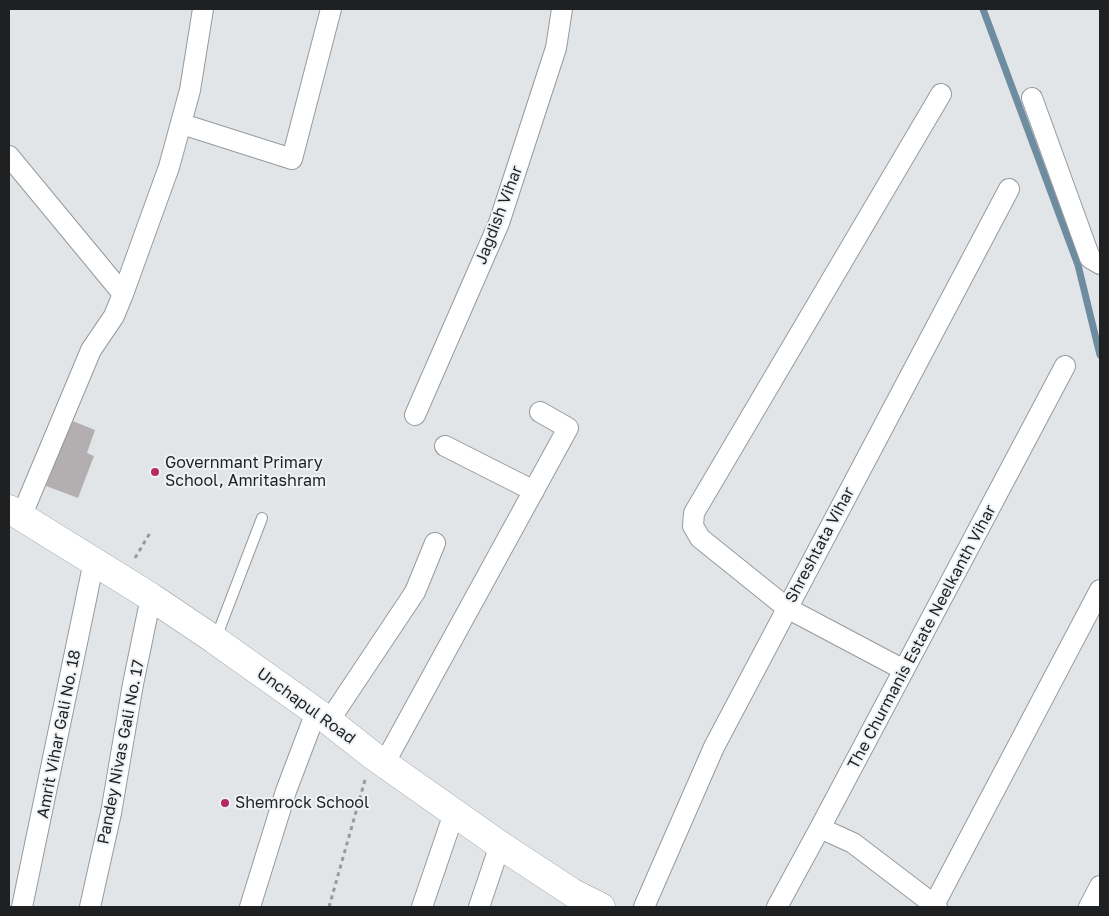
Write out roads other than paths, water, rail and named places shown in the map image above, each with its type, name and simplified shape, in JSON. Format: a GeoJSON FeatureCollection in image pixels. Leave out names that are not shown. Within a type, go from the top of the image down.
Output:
{"type":"FeatureCollection","features":[{"type":"Feature","properties":{"kind":"street"},"geometry":{"type":"LineString","coordinates":[[15,513],[91,350],[114,316],[123,294],[169,167],[182,124],[190,90],[203,9]]}},
{"type":"Feature","properties":{"kind":"street"},"geometry":{"type":"LineString","coordinates":[[182,124],[292,159],[331,9]]}},
{"type":"Feature","properties":{"kind":"street","name":"Jagdish Vihar"},"geometry":{"type":"LineString","coordinates":[[415,415],[499,223],[556,48],[562,9]]}},
{"type":"Feature","properties":{"kind":"street"},"geometry":{"type":"LineString","coordinates":[[904,670],[787,608],[700,538],[693,526],[694,513],[941,94]]}},
{"type":"Feature","properties":{"kind":"street"},"geometry":{"type":"LineString","coordinates":[[1032,98],[1090,258],[1100,264]]}},
{"type":"Feature","properties":{"kind":"street"},"geometry":{"type":"LineString","coordinates":[[9,156],[123,294]]}},
{"type":"Feature","properties":{"kind":"street","name":"Shreshtata Vihar"},"geometry":{"type":"LineString","coordinates":[[644,907],[714,747],[1009,189]]}},
{"type":"Feature","properties":{"kind":"street","name":"The Churmanis Estate Neelkanth Vihar"},"geometry":{"type":"LineString","coordinates":[[777,907],[1065,366]]}},
{"type":"Feature","properties":{"kind":"street"},"geometry":{"type":"LineString","coordinates":[[378,759],[534,491],[568,428],[540,412]]}},
{"type":"Feature","properties":{"kind":"street"},"geometry":{"type":"LineString","coordinates":[[445,446],[534,491]]}},
{"type":"Feature","properties":{"kind":"street","name":"Unchapul Road"},"geometry":{"type":"LineString","coordinates":[[15,513],[151,597],[216,640],[322,716],[378,759],[500,845],[571,900],[601,907]]}},
{"type":"Feature","properties":{"kind":"street"},"geometry":{"type":"LineString","coordinates":[[250,907],[286,791],[322,716],[415,592],[435,543]]}},
{"type":"Feature","properties":{"kind":"street","name":"Amrit Vihar Gali No. 18"},"geometry":{"type":"LineString","coordinates":[[22,907],[36,849],[94,561]]}},
{"type":"Feature","properties":{"kind":"street"},"geometry":{"type":"LineString","coordinates":[[820,828],[853,843],[935,906],[1100,590]]}},
{"type":"Feature","properties":{"kind":"street","name":"Pandey Nivas Gali No. 17"},"geometry":{"type":"LineString","coordinates":[[90,907],[111,813],[151,597]]}},
{"type":"Feature","properties":{"kind":"street"},"geometry":{"type":"LineString","coordinates":[[422,907],[454,813]]}},
{"type":"Feature","properties":{"kind":"street"},"geometry":{"type":"LineString","coordinates":[[479,907],[500,845]]}},
{"type":"Feature","properties":{"kind":"street"},"geometry":{"type":"LineString","coordinates":[[1088,907],[1100,886]]}},
{"type":"Feature","properties":{"kind":"lane"},"geometry":{"type":"LineString","coordinates":[[216,640],[262,518]]}},
{"type":"Feature","properties":{"kind":"waterway"},"geometry":{"type":"LineString","coordinates":[[983,9],[1078,265],[1100,355]]}},
{"type":"Feature","properties":{"kind":"place","name":"Governmant Primary School, Amritashram"},"geometry":{"type":"Point","coordinates":[155,472]}},
{"type":"Feature","properties":{"kind":"place","name":"Shemrock School"},"geometry":{"type":"Point","coordinates":[225,803]}}]}
